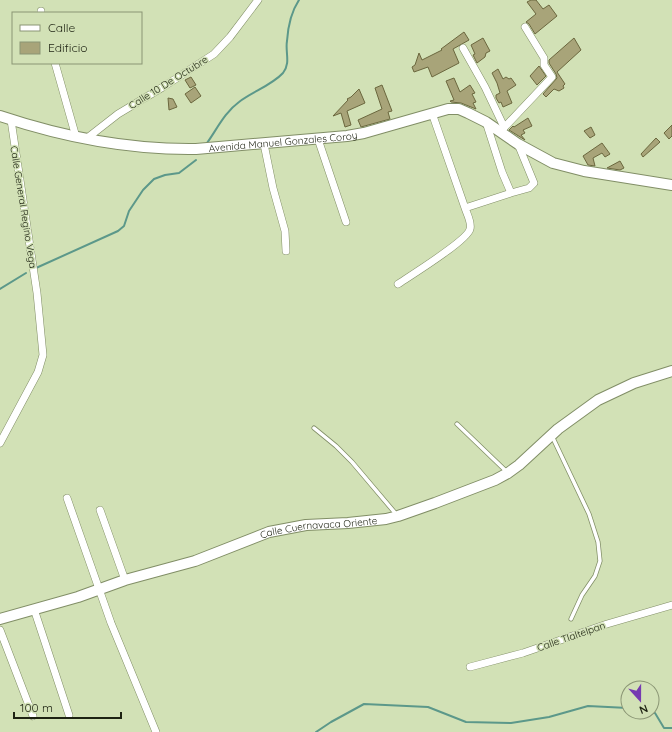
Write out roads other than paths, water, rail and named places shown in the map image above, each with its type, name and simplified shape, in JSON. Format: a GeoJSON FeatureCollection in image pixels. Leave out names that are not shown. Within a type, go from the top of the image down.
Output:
{"type":"FeatureCollection","features":[{"type":"Feature","properties":{"kind":"main road","name":"Avenida Manuel Gonzales Coroy"},"geometry":{"type":"LineString","coordinates":[[0,116],[31,127],[110,144],[176,150],[220,148],[347,136],[364,133],[448,109],[459,109],[502,130],[518,144],[553,163],[584,171],[672,185]]}},
{"type":"Feature","properties":{"kind":"main road","name":"Calle Cuernavaca Oriente"},"geometry":{"type":"LineString","coordinates":[[0,619],[78,597],[124,580],[194,561],[257,536],[282,529],[306,525],[370,522],[398,516],[495,480],[519,465],[551,435],[587,408],[613,392],[634,383],[672,371]]}},
{"type":"Feature","properties":{"kind":"street","name":"Calle 10 De Octubre"},"geometry":{"type":"LineString","coordinates":[[81,138],[214,54],[230,37],[258,0]]}},
{"type":"Feature","properties":{"kind":"street"},"geometry":{"type":"LineString","coordinates":[[463,48],[485,87],[502,130],[552,77],[544,65],[544,58],[525,27]]}},
{"type":"Feature","properties":{"kind":"street"},"geometry":{"type":"LineString","coordinates":[[55,64],[81,138]]}},
{"type":"Feature","properties":{"kind":"street"},"geometry":{"type":"LineString","coordinates":[[398,284],[440,256],[469,233],[471,227],[432,113]]}},
{"type":"Feature","properties":{"kind":"street","name":"Calle General Regino Vega"},"geometry":{"type":"LineString","coordinates":[[0,443],[42,363],[42,345],[37,293],[10,120]]}},
{"type":"Feature","properties":{"kind":"street"},"geometry":{"type":"LineString","coordinates":[[486,122],[502,172],[511,193]]}},
{"type":"Feature","properties":{"kind":"street"},"geometry":{"type":"LineString","coordinates":[[318,139],[346,222]]}},
{"type":"Feature","properties":{"kind":"street"},"geometry":{"type":"LineString","coordinates":[[264,144],[273,188],[285,230],[286,251]]}},
{"type":"Feature","properties":{"kind":"street"},"geometry":{"type":"LineString","coordinates":[[465,208],[530,188],[534,183],[518,144]]}},
{"type":"Feature","properties":{"kind":"street"},"geometry":{"type":"LineString","coordinates":[[67,498],[98,589],[125,659],[156,732]]}},
{"type":"Feature","properties":{"kind":"street"},"geometry":{"type":"LineString","coordinates":[[100,510],[124,580]]}},
{"type":"Feature","properties":{"kind":"street","name":"Calle Tlaltelpan"},"geometry":{"type":"LineString","coordinates":[[470,667],[523,653],[607,624],[672,605]]}},
{"type":"Feature","properties":{"kind":"street"},"geometry":{"type":"LineString","coordinates":[[34,609],[69,715]]}},
{"type":"Feature","properties":{"kind":"street"},"geometry":{"type":"LineString","coordinates":[[0,630],[33,716]]}},
{"type":"Feature","properties":{"kind":"lane"},"geometry":{"type":"LineString","coordinates":[[457,424],[508,473]]}},
{"type":"Feature","properties":{"kind":"lane"},"geometry":{"type":"LineString","coordinates":[[314,428],[336,446],[352,462],[398,516]]}},
{"type":"Feature","properties":{"kind":"lane"},"geometry":{"type":"LineString","coordinates":[[551,435],[589,514],[598,542],[600,560],[595,576],[582,595],[571,619]]}},
{"type":"Feature","properties":{"kind":"waterway"},"geometry":{"type":"LineString","coordinates":[[207,143],[225,116],[234,106],[283,73],[287,65],[287,35],[289,25],[292,14],[299,0]]}},
{"type":"Feature","properties":{"kind":"waterway"},"geometry":{"type":"LineString","coordinates":[[36,268],[118,231],[124,226],[129,211],[143,190],[154,179],[165,175],[179,173],[196,160]]}},
{"type":"Feature","properties":{"kind":"waterway"},"geometry":{"type":"LineString","coordinates":[[0,289],[26,273]]}},
{"type":"Feature","properties":{"kind":"waterway"},"geometry":{"type":"LineString","coordinates":[[316,732],[364,704],[428,707],[466,722],[511,723],[549,717],[588,706],[620,708]]}},
{"type":"Feature","properties":{"kind":"waterway"},"geometry":{"type":"LineString","coordinates":[[659,720],[664,728],[672,728]]}}]}
